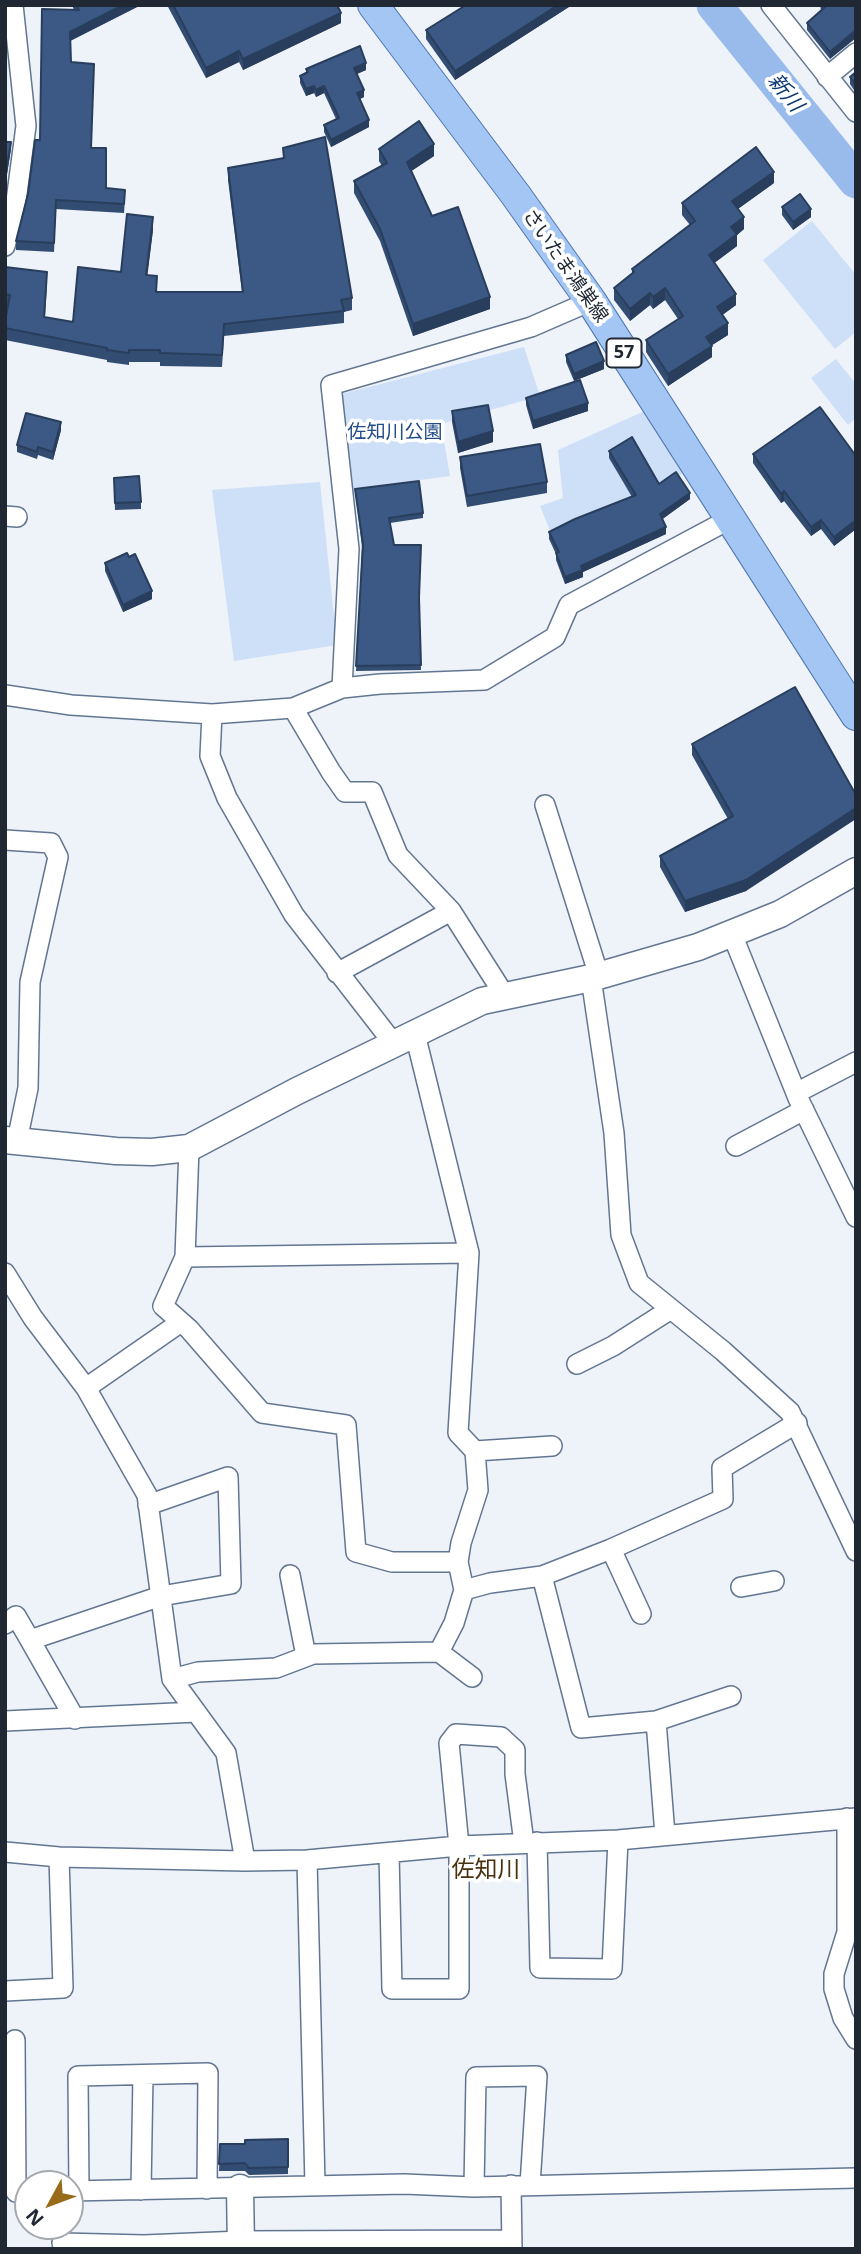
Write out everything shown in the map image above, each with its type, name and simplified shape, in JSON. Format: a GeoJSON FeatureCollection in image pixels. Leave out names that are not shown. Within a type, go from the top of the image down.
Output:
{"type":"FeatureCollection","features":[{"type":"Feature","properties":{"kind":"main road","name":"さいたま鴻巣線"},"geometry":{"type":"LineString","coordinates":[[373,5],[515,194],[591,301],[856,715]]}},
{"type":"Feature","properties":{"kind":"street"},"geometry":{"type":"LineString","coordinates":[[5,246],[16,201],[26,126],[13,5]]}},
{"type":"Feature","properties":{"kind":"street"},"geometry":{"type":"LineString","coordinates":[[771,5],[856,112]]}},
{"type":"Feature","properties":{"kind":"street"},"geometry":{"type":"LineString","coordinates":[[827,77],[856,53]]}},
{"type":"Feature","properties":{"kind":"street"},"geometry":{"type":"LineString","coordinates":[[342,688],[349,549],[331,385],[531,327],[591,301]]}},
{"type":"Feature","properties":{"kind":"street"},"geometry":{"type":"LineString","coordinates":[[5,695],[71,705],[212,714],[293,708],[342,688],[484,680],[555,637],[569,605],[730,519]]}},
{"type":"Feature","properties":{"kind":"street"},"geometry":{"type":"LineString","coordinates":[[293,708],[345,792],[372,792],[398,855],[451,911],[505,996]]}},
{"type":"Feature","properties":{"kind":"street"},"geometry":{"type":"LineString","coordinates":[[212,714],[210,756],[227,798],[294,915],[337,973],[405,1039],[469,1254],[458,1433],[475,1451],[478,1490],[458,1562],[464,1590],[454,1623],[439,1652]]}},
{"type":"Feature","properties":{"kind":"street"},"geometry":{"type":"LineString","coordinates":[[545,805],[595,977],[614,1133],[621,1235],[639,1283],[723,1351],[790,1412],[856,1552]]}},
{"type":"Feature","properties":{"kind":"street"},"geometry":{"type":"LineString","coordinates":[[5,840],[51,843],[58,856],[30,982],[28,1088],[11,1140],[152,1152],[188,1148],[297,1091],[482,1001],[595,977],[698,947],[780,914],[856,871]]}},
{"type":"Feature","properties":{"kind":"street"},"geometry":{"type":"LineString","coordinates":[[337,973],[451,911]]}},
{"type":"Feature","properties":{"kind":"street"},"geometry":{"type":"LineString","coordinates":[[732,934],[800,1101],[856,1217]]}},
{"type":"Feature","properties":{"kind":"street"},"geometry":{"type":"LineString","coordinates":[[736,1146],[856,1062]]}},
{"type":"Feature","properties":{"kind":"street"},"geometry":{"type":"LineString","coordinates":[[188,1148],[184,1257],[163,1306],[181,1322],[262,1413],[346,1426],[356,1552],[392,1562],[458,1562]]}},
{"type":"Feature","properties":{"kind":"street"},"geometry":{"type":"LineString","coordinates":[[184,1257],[469,1254]]}},
{"type":"Feature","properties":{"kind":"street"},"geometry":{"type":"LineString","coordinates":[[5,1272],[33,1318],[86,1388],[147,1494],[172,1679],[226,1753],[245,1861]]}},
{"type":"Feature","properties":{"kind":"street"},"geometry":{"type":"LineString","coordinates":[[577,1364],[613,1346],[671,1309]]}},
{"type":"Feature","properties":{"kind":"street"},"geometry":{"type":"LineString","coordinates":[[86,1388],[181,1322]]}},
{"type":"Feature","properties":{"kind":"street"},"geometry":{"type":"LineString","coordinates":[[464,1590],[491,1583],[542,1576],[611,1549],[723,1499],[722,1468],[797,1423]]}},
{"type":"Feature","properties":{"kind":"street"},"geometry":{"type":"LineString","coordinates":[[475,1451],[552,1446]]}},
{"type":"Feature","properties":{"kind":"street"},"geometry":{"type":"LineString","coordinates":[[30,1640],[160,1595],[231,1584],[228,1477],[149,1505]]}},
{"type":"Feature","properties":{"kind":"street"},"geometry":{"type":"LineString","coordinates":[[611,1549],[640,1614]]}},
{"type":"Feature","properties":{"kind":"street"},"geometry":{"type":"LineString","coordinates":[[290,1575],[306,1656]]}},
{"type":"Feature","properties":{"kind":"street"},"geometry":{"type":"LineString","coordinates":[[542,1576],[580,1728],[656,1721],[732,1696]]}},
{"type":"Feature","properties":{"kind":"street"},"geometry":{"type":"LineString","coordinates":[[741,1587],[774,1581]]}},
{"type":"Feature","properties":{"kind":"street"},"geometry":{"type":"LineString","coordinates":[[5,1623],[16,1616],[75,1719]]}},
{"type":"Feature","properties":{"kind":"street"},"geometry":{"type":"LineString","coordinates":[[172,1679],[198,1672],[276,1668],[313,1654],[439,1652],[472,1677]]}},
{"type":"Feature","properties":{"kind":"street"},"geometry":{"type":"LineString","coordinates":[[5,1721],[196,1712]]}},
{"type":"Feature","properties":{"kind":"street"},"geometry":{"type":"LineString","coordinates":[[656,1721],[664,1835]]}},
{"type":"Feature","properties":{"kind":"street"},"geometry":{"type":"LineString","coordinates":[[388,1853],[392,1989],[459,1989],[459,1846],[449,1742],[456,1734],[501,1737],[515,1750],[515,1774],[531,1843],[540,1968],[612,1969],[618,1840]]}},
{"type":"Feature","properties":{"kind":"street"},"geometry":{"type":"LineString","coordinates":[[5,1853],[59,1857],[307,1860],[459,1846],[618,1840],[851,1818],[847,1932],[834,1974],[834,1989],[843,2018],[856,2039]]}},
{"type":"Feature","properties":{"kind":"street"},"geometry":{"type":"LineString","coordinates":[[5,1991],[63,1988],[59,1857]]}},
{"type":"Feature","properties":{"kind":"street"},"geometry":{"type":"LineString","coordinates":[[307,1860],[315,2185]]}},
{"type":"Feature","properties":{"kind":"street"},"geometry":{"type":"LineString","coordinates":[[15,2040],[17,2170]]}},
{"type":"Feature","properties":{"kind":"street"},"geometry":{"type":"LineString","coordinates":[[75,2170],[78,2076],[208,2073],[207,2189]]}},
{"type":"Feature","properties":{"kind":"street"},"geometry":{"type":"LineString","coordinates":[[141,2190],[143,2075]]}},
{"type":"Feature","properties":{"kind":"street"},"geometry":{"type":"LineString","coordinates":[[72,2240],[144,2247],[512,2244],[537,2076],[476,2077],[474,2187]]}},
{"type":"Feature","properties":{"kind":"street"},"geometry":{"type":"LineString","coordinates":[[84,2191],[404,2184],[474,2187],[856,2178]]}},
{"type":"Feature","properties":{"kind":"street"},"geometry":{"type":"LineString","coordinates":[[240,2188],[242,2245]]}},
{"type":"Feature","properties":{"kind":"green space"},"geometry":{"type":"Polygon","coordinates":[[[812,221],[856,275],[856,332],[835,349],[763,260],[812,221]]]}},
{"type":"Feature","properties":{"kind":"green space","name":"佐知川公園"},"geometry":{"type":"Polygon","coordinates":[[[524,347],[540,396],[441,424],[450,476],[353,489],[342,394],[524,347]]]}},
{"type":"Feature","properties":{"kind":"green space"},"geometry":{"type":"Polygon","coordinates":[[[836,359],[856,384],[856,418],[848,425],[811,378],[836,359]]]}},
{"type":"Feature","properties":{"kind":"green space"},"geometry":{"type":"Polygon","coordinates":[[[649,409],[689,471],[551,533],[540,506],[563,498],[558,450],[649,409]]]}},
{"type":"Feature","properties":{"kind":"green space"},"geometry":{"type":"Polygon","coordinates":[[[320,482],[337,645],[234,661],[212,490],[320,482]]]}},
{"type":"Feature","properties":{"kind":"building"},"geometry":{"type":"Polygon","coordinates":[[[76,5],[123,5],[70,32],[71,62],[94,64],[91,148],[106,148],[106,188],[125,190],[124,204],[56,200],[54,243],[16,241],[28,194],[35,140],[40,140],[42,9],[79,10],[76,5]]]}},
{"type":"Feature","properties":{"kind":"building"},"geometry":{"type":"Polygon","coordinates":[[[173,5],[337,5],[341,13],[243,59],[239,51],[206,68],[173,5]]]}},
{"type":"Feature","properties":{"kind":"building"},"geometry":{"type":"Polygon","coordinates":[[[466,5],[558,5],[455,71],[426,30],[466,5]]]}},
{"type":"Feature","properties":{"kind":"building"},"geometry":{"type":"Polygon","coordinates":[[[823,5],[856,5],[856,30],[830,52],[807,23],[825,7],[823,5]]]}},
{"type":"Feature","properties":{"kind":"building"},"geometry":{"type":"Polygon","coordinates":[[[360,46],[366,63],[354,68],[364,90],[357,93],[369,120],[331,140],[324,125],[339,118],[324,86],[316,90],[314,86],[306,89],[300,76],[308,72],[306,69],[360,46]]]}},
{"type":"Feature","properties":{"kind":"building"},"geometry":{"type":"Polygon","coordinates":[[[856,72],[856,85],[850,77],[856,72]]]}},
{"type":"Feature","properties":{"kind":"building"},"geometry":{"type":"Polygon","coordinates":[[[419,121],[434,144],[407,162],[432,216],[458,207],[490,297],[413,324],[380,229],[354,181],[387,163],[379,149],[419,121]]]}},
{"type":"Feature","properties":{"kind":"building"},"geometry":{"type":"Polygon","coordinates":[[[325,137],[352,298],[341,300],[344,311],[224,324],[222,355],[160,353],[160,350],[129,350],[129,353],[5,328],[10,295],[5,294],[5,267],[47,272],[44,317],[73,322],[78,267],[121,272],[127,214],[153,217],[146,275],[157,276],[156,292],[243,292],[228,168],[284,158],[283,148],[325,137]]]}},
{"type":"Feature","properties":{"kind":"building"},"geometry":{"type":"Polygon","coordinates":[[[5,142],[11,142],[5,180],[5,142]]]}},
{"type":"Feature","properties":{"kind":"building"},"geometry":{"type":"Polygon","coordinates":[[[756,147],[774,172],[732,201],[744,217],[731,227],[737,234],[709,255],[736,294],[717,307],[728,323],[706,337],[712,346],[668,374],[646,340],[683,316],[665,288],[653,297],[650,293],[630,309],[614,288],[634,272],[632,269],[695,221],[682,203],[756,147]]]}},
{"type":"Feature","properties":{"kind":"building"},"geometry":{"type":"Polygon","coordinates":[[[800,194],[811,209],[793,222],[782,207],[800,194]]]}},
{"type":"Feature","properties":{"kind":"building"},"geometry":{"type":"Polygon","coordinates":[[[596,342],[604,361],[574,374],[566,355],[596,342]]]}},
{"type":"Feature","properties":{"kind":"building"},"geometry":{"type":"Polygon","coordinates":[[[580,380],[588,403],[533,421],[526,398],[580,380]]]}},
{"type":"Feature","properties":{"kind":"building"},"geometry":{"type":"Polygon","coordinates":[[[488,405],[493,431],[458,442],[452,411],[488,405]]]}},
{"type":"Feature","properties":{"kind":"building"},"geometry":{"type":"Polygon","coordinates":[[[820,407],[856,456],[856,520],[834,537],[821,520],[811,527],[784,491],[781,494],[753,454],[820,407]]]}},
{"type":"Feature","properties":{"kind":"building"},"geometry":{"type":"Polygon","coordinates":[[[26,413],[61,422],[53,452],[38,447],[37,452],[17,445],[26,413]]]}},
{"type":"Feature","properties":{"kind":"building"},"geometry":{"type":"Polygon","coordinates":[[[632,437],[659,484],[676,472],[690,493],[660,514],[666,527],[581,566],[583,570],[565,577],[556,553],[559,552],[549,532],[636,495],[609,451],[632,437]]]}},
{"type":"Feature","properties":{"kind":"building"},"geometry":{"type":"Polygon","coordinates":[[[540,444],[547,482],[467,496],[460,457],[540,444]]]}},
{"type":"Feature","properties":{"kind":"building"},"geometry":{"type":"Polygon","coordinates":[[[139,476],[141,502],[115,503],[114,478],[139,476]]]}},
{"type":"Feature","properties":{"kind":"building"},"geometry":{"type":"Polygon","coordinates":[[[419,481],[423,513],[389,518],[394,545],[421,545],[421,665],[356,666],[363,544],[355,489],[419,481]]]}},
{"type":"Feature","properties":{"kind":"building"},"geometry":{"type":"Polygon","coordinates":[[[127,553],[129,557],[135,554],[152,591],[123,605],[105,563],[127,553]]]}},
{"type":"Feature","properties":{"kind":"building"},"geometry":{"type":"Polygon","coordinates":[[[795,687],[856,795],[856,808],[746,880],[685,901],[660,856],[733,816],[692,744],[795,687]]]}},
{"type":"Feature","properties":{"kind":"building"},"geometry":{"type":"Polygon","coordinates":[[[288,2139],[288,2167],[249,2168],[245,2163],[219,2164],[220,2144],[245,2144],[245,2140],[288,2139]]]}},
{"type":"Feature","properties":{"kind":"waterway","name":"新川"},"geometry":{"type":"LineString","coordinates":[[714,5],[856,181]]}},
{"type":"Feature","properties":{"kind":"district","name":"佐知川"},"geometry":{"type":"Point","coordinates":[486,1870]}}]}
